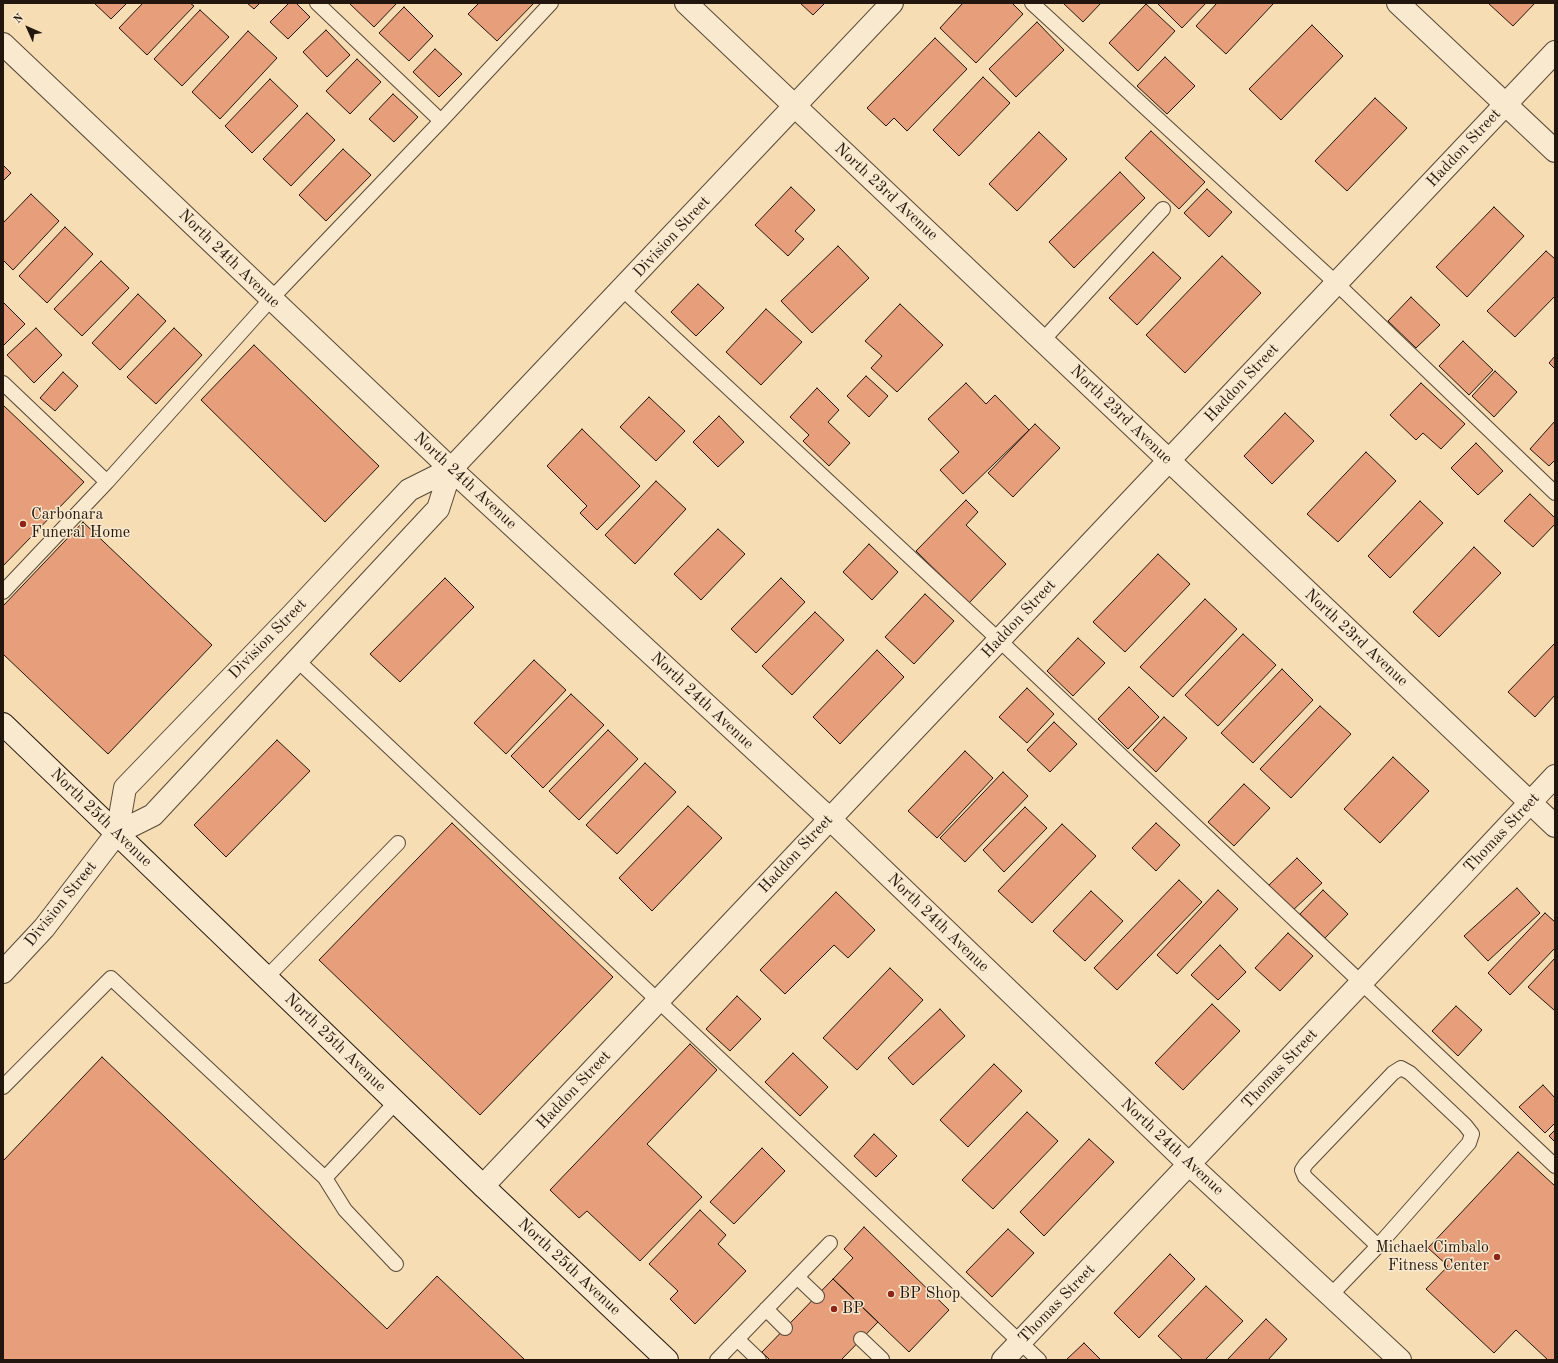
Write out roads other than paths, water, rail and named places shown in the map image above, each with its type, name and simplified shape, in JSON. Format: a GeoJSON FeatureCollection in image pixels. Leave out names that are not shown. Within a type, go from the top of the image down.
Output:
{"type":"FeatureCollection","features":[{"type":"Feature","properties":{"kind":"street","name":"North 23rd Avenue"},"geometry":{"type":"LineString","coordinates":[[686,3],[1555,826]]}},
{"type":"Feature","properties":{"kind":"street","name":"Division Street"},"geometry":{"type":"LineString","coordinates":[[117,833],[125,788],[293,614],[409,490],[451,469],[892,3]]}},
{"type":"Feature","properties":{"kind":"street"},"geometry":{"type":"LineString","coordinates":[[1398,3],[1555,151]]}},
{"type":"Feature","properties":{"kind":"street","name":"North 24th Avenue"},"geometry":{"type":"LineString","coordinates":[[3,44],[451,469],[830,819],[1190,1165],[1400,1360]]}},
{"type":"Feature","properties":{"kind":"street","name":"Haddon Street"},"geometry":{"type":"LineString","coordinates":[[483,1186],[1555,52]]}},
{"type":"Feature","properties":{"kind":"street","name":"Division Street"},"geometry":{"type":"LineString","coordinates":[[3,972],[44,928],[117,833],[152,815],[438,509],[451,469]]}},
{"type":"Feature","properties":{"kind":"street","name":"North 25th Avenue"},"geometry":{"type":"LineString","coordinates":[[3,724],[483,1186],[667,1360]]}},
{"type":"Feature","properties":{"kind":"street","name":"Thomas Street"},"geometry":{"type":"LineString","coordinates":[[1003,1360],[1190,1165],[1555,776]]}},
{"type":"Feature","properties":{"kind":"lane"},"geometry":{"type":"LineString","coordinates":[[317,3],[441,121]]}},
{"type":"Feature","properties":{"kind":"lane"},"geometry":{"type":"LineString","coordinates":[[3,592],[107,482],[271,299],[551,3]]}},
{"type":"Feature","properties":{"kind":"lane"},"geometry":{"type":"LineString","coordinates":[[1032,3],[1336,283],[1555,493]]}},
{"type":"Feature","properties":{"kind":"lane"},"geometry":{"type":"LineString","coordinates":[[1042,340],[1163,209]]}},
{"type":"Feature","properties":{"kind":"lane"},"geometry":{"type":"LineString","coordinates":[[622,289],[999,640],[1555,1166]]}},
{"type":"Feature","properties":{"kind":"lane"},"geometry":{"type":"LineString","coordinates":[[3,383],[107,482]]}},
{"type":"Feature","properties":{"kind":"lane"},"geometry":{"type":"LineString","coordinates":[[297,660],[1039,1360]]}},
{"type":"Feature","properties":{"kind":"lane"},"geometry":{"type":"LineString","coordinates":[[267,977],[398,843]]}},
{"type":"Feature","properties":{"kind":"lane"},"geometry":{"type":"LineString","coordinates":[[3,1087],[111,978],[325,1178],[345,1210],[396,1264]]}},
{"type":"Feature","properties":{"kind":"lane"},"geometry":{"type":"LineString","coordinates":[[1331,1295],[1378,1246],[1469,1143],[1472,1134],[1465,1124],[1410,1073],[1400,1068],[1393,1072],[1302,1170],[1305,1177],[1378,1246]]}},
{"type":"Feature","properties":{"kind":"lane"},"geometry":{"type":"LineString","coordinates":[[325,1178],[396,1102]]}},
{"type":"Feature","properties":{"kind":"lane"},"geometry":{"type":"LineString","coordinates":[[717,1360],[830,1243]]}},
{"type":"Feature","properties":{"kind":"lane"},"geometry":{"type":"LineString","coordinates":[[797,1277],[816,1296]]}},
{"type":"Feature","properties":{"kind":"lane"},"geometry":{"type":"LineString","coordinates":[[766,1309],[786,1328]]}},
{"type":"Feature","properties":{"kind":"lane"},"geometry":{"type":"LineString","coordinates":[[737,1339],[759,1360]]}},
{"type":"Feature","properties":{"kind":"lane"},"geometry":{"type":"LineString","coordinates":[[861,1339],[882,1359],[881,1360]]}},
{"type":"Feature","properties":{"kind":"place","name":"Carbonara Funeral Home"},"geometry":{"type":"Point","coordinates":[23,524]}},
{"type":"Feature","properties":{"kind":"place","name":"Michael Cimbalo Fitness Center"},"geometry":{"type":"Point","coordinates":[1497,1257]}},
{"type":"Feature","properties":{"kind":"place","name":"BP Shop"},"geometry":{"type":"Point","coordinates":[891,1294]}},
{"type":"Feature","properties":{"kind":"place","name":"BP"},"geometry":{"type":"Point","coordinates":[834,1309]}}]}
